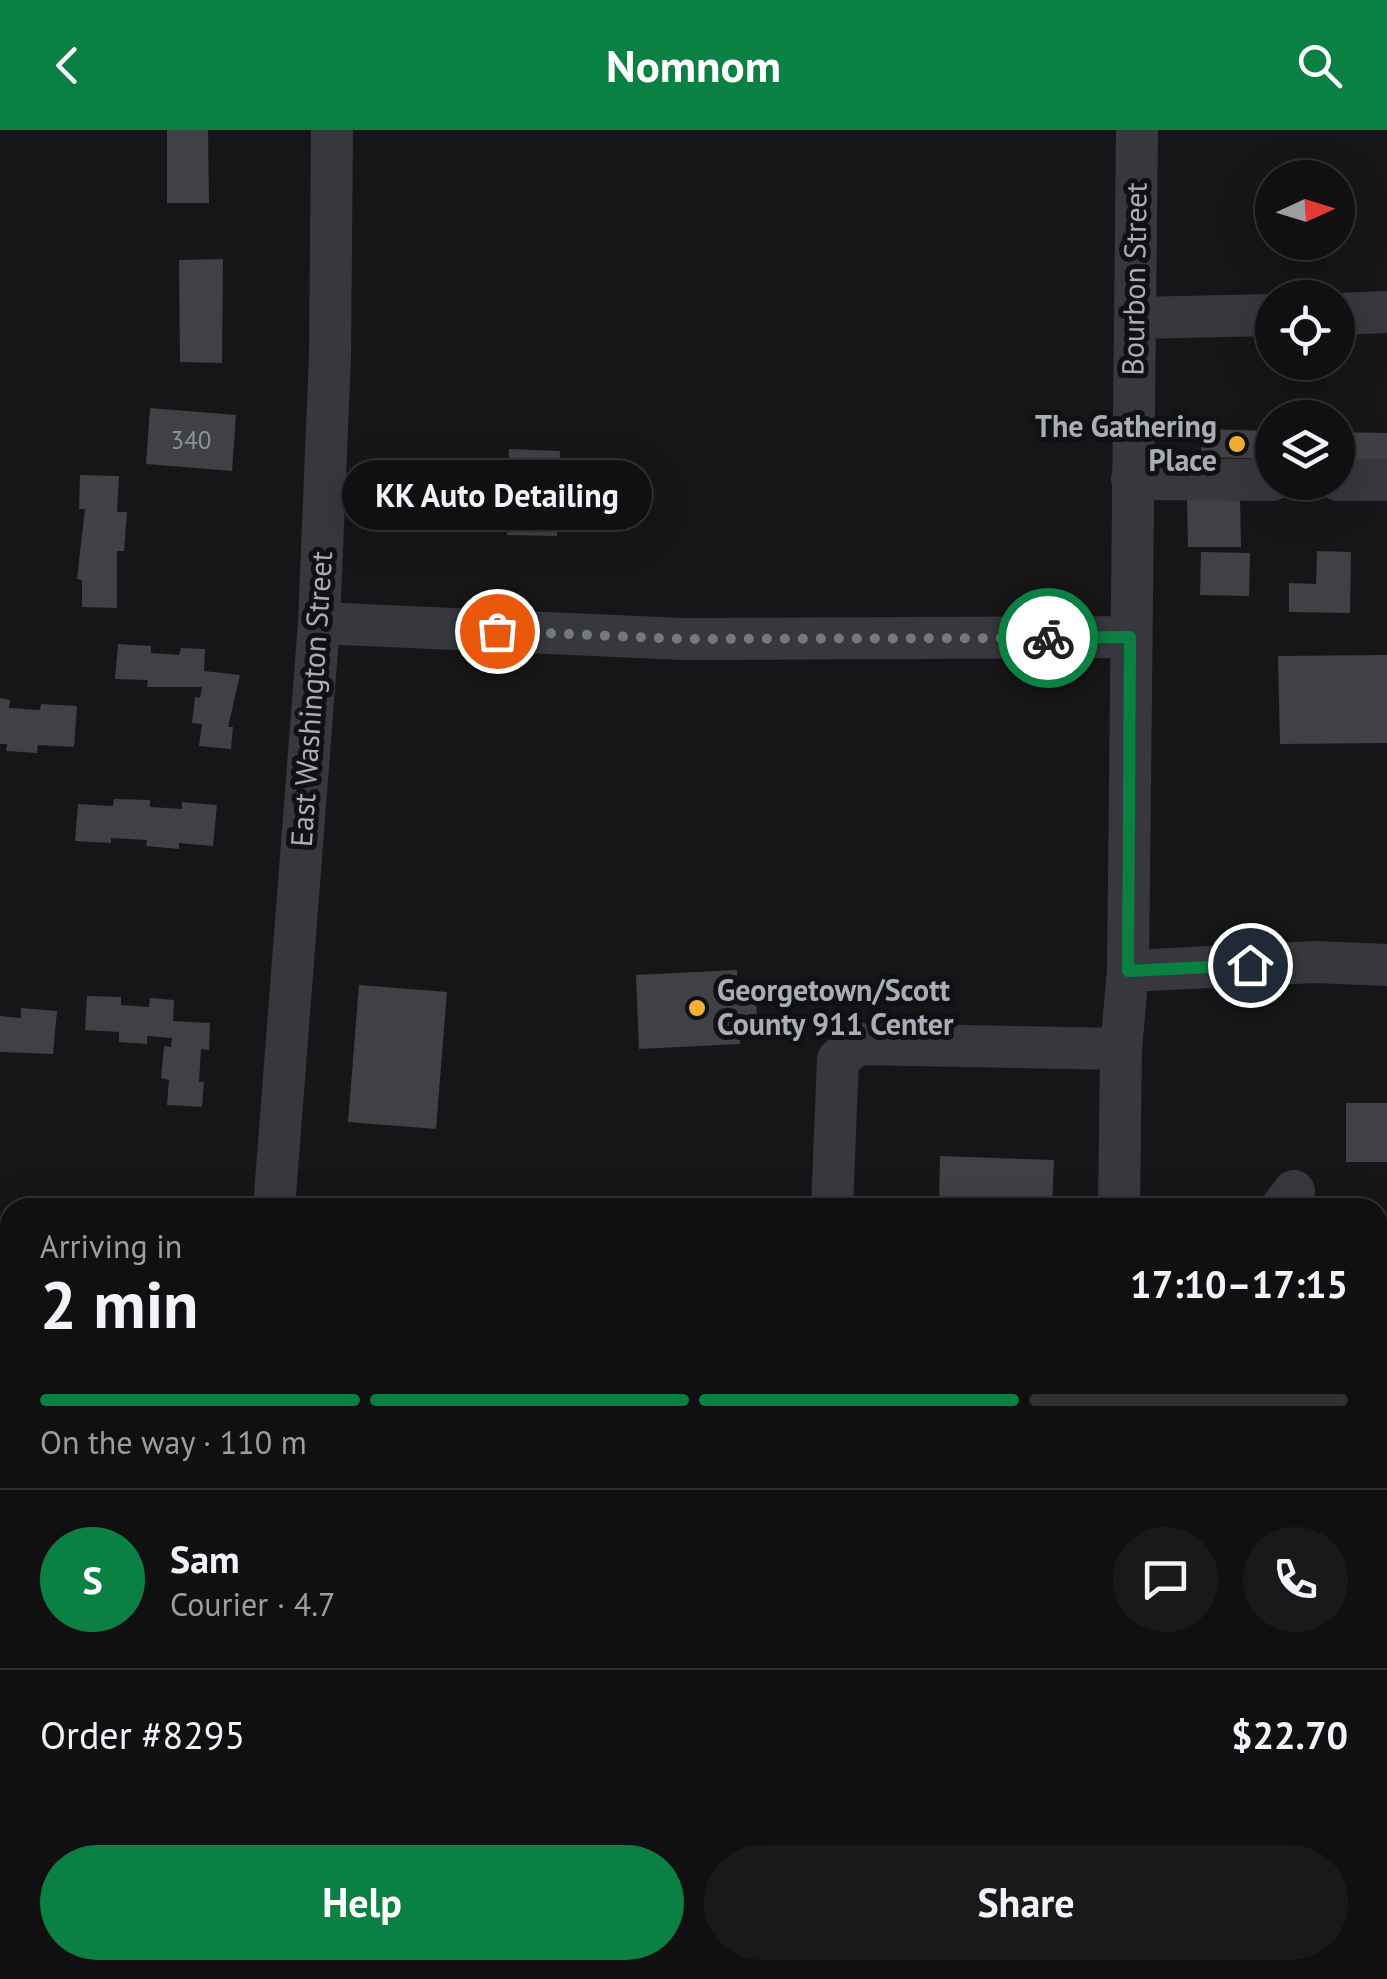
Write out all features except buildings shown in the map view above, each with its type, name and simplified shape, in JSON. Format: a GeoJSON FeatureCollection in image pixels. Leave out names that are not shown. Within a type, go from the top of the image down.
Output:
{"type":"FeatureCollection","features":[{"type":"Feature","properties":{"kind":"street","name":"East Washington Street"},"geometry":{"type":"LineString","coordinates":[[275,1198],[320,623],[330,356],[332,130]]}},
{"type":"Feature","properties":{"kind":"street","name":"Bourbon Street"},"geometry":{"type":"LineString","coordinates":[[1118,1198],[1128,971],[1137,130]]}},
{"type":"Feature","properties":{"kind":"street"},"geometry":{"type":"LineString","coordinates":[[1355,313],[1387,312]]}},
{"type":"Feature","properties":{"kind":"street"},"geometry":{"type":"LineString","coordinates":[[1135,318],[1255,315]]}},
{"type":"Feature","properties":{"kind":"street"},"geometry":{"type":"LineString","coordinates":[[1132,480],[1255,480]]}},
{"type":"Feature","properties":{"kind":"street"},"geometry":{"type":"LineString","coordinates":[[1355,480],[1387,480]]}},
{"type":"Feature","properties":{"kind":"street"},"geometry":{"type":"LineString","coordinates":[[320,623],[683,639],[1130,637]]}},
{"type":"Feature","properties":{"kind":"street"},"geometry":{"type":"LineString","coordinates":[[1128,971],[1315,962],[1387,965]]}},
{"type":"Feature","properties":{"kind":"street"},"geometry":{"type":"LineString","coordinates":[[832,1198],[838,1059],[858,1044],[1122,1049]]}},
{"type":"Feature","properties":{"kind":"way so far"},"geometry":{"type":"LineString","coordinates":[[497,631],[683,639],[1048,638]]}},
{"type":"Feature","properties":{"kind":"place","name":"The Gathering Place"},"geometry":{"type":"Point","coordinates":[1237,444]}},
{"type":"Feature","properties":{"kind":"place","name":"KK Auto Detailing"},"geometry":{"type":"Point","coordinates":[497,631]}},
{"type":"Feature","properties":{"kind":"place","name":"Georgetown/Scott County 911 Center"},"geometry":{"type":"Point","coordinates":[697,1008]}},
{"type":"Feature","properties":{"kind":"route"},"geometry":{"type":"LineString","coordinates":[[1048,638],[1130,637],[1128,971],[1250,965]]}}]}
